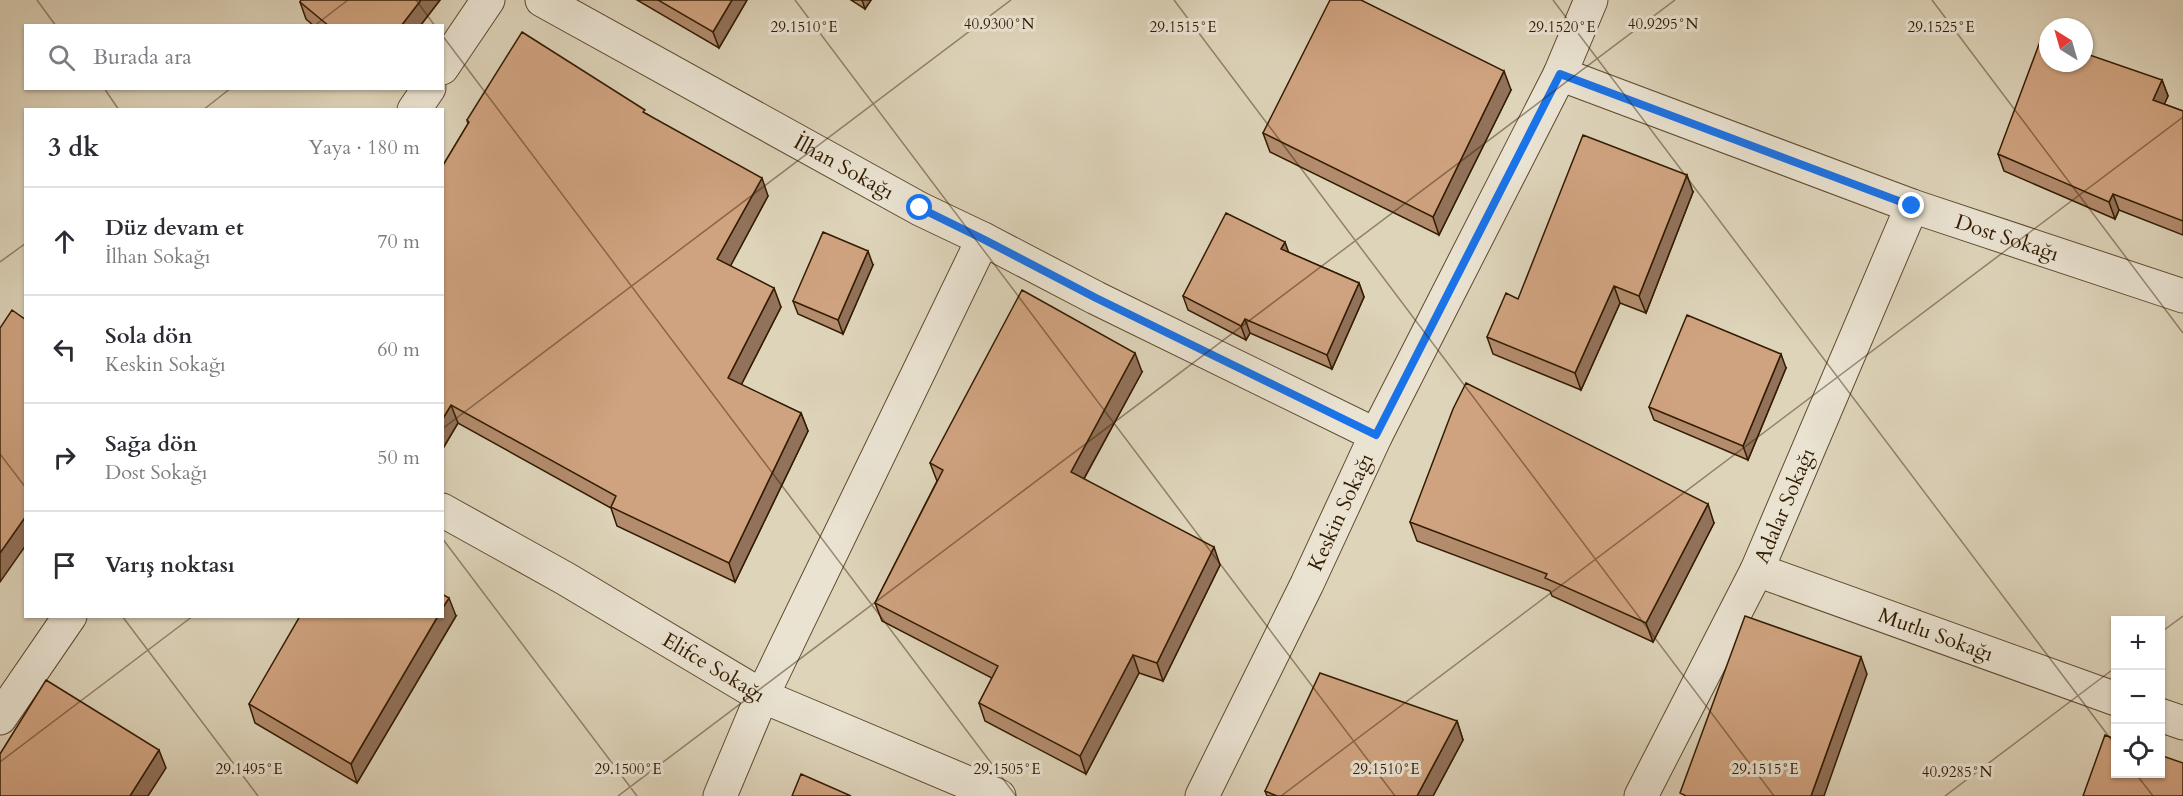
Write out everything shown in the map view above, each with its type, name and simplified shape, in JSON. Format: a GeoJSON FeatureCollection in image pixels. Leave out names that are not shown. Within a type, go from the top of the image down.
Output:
{"type":"FeatureCollection","features":[{"type":"Feature","properties":{"kind":"street"},"geometry":{"type":"LineString","coordinates":[[444,65],[488,0]]}},
{"type":"Feature","properties":{"kind":"street","name":"İlhan Sokağı"},"geometry":{"type":"LineString","coordinates":[[542,0],[920,208],[1096,298],[1376,435]]}},
{"type":"Feature","properties":{"kind":"street","name":"Keskin Sokağı"},"geometry":{"type":"LineString","coordinates":[[1202,796],[1307,584],[1376,435],[1560,74],[1591,0]]}},
{"type":"Feature","properties":{"kind":"street","name":"Dost Sokağı"},"geometry":{"type":"LineString","coordinates":[[1560,74],[1912,206],[2183,296]]}},
{"type":"Feature","properties":{"kind":"street"},"geometry":{"type":"LineString","coordinates":[[415,108],[428,90]]}},
{"type":"Feature","properties":{"kind":"street","name":"Adalar Sokağı"},"geometry":{"type":"LineString","coordinates":[[1641,796],[1757,570],[1912,206]]}},
{"type":"Feature","properties":{"kind":"street"},"geometry":{"type":"LineString","coordinates":[[720,796],[762,696],[983,239]]}},
{"type":"Feature","properties":{"kind":"street","name":"Elifce Sokağı"},"geometry":{"type":"LineString","coordinates":[[444,511],[566,579],[762,696],[999,796]]}},
{"type":"Feature","properties":{"kind":"street","name":"Mutlu Sokağı"},"geometry":{"type":"LineString","coordinates":[[1757,570],[2111,698]]}},
{"type":"Feature","properties":{"kind":"street"},"geometry":{"type":"LineString","coordinates":[[0,718],[69,618]]}},
{"type":"Feature","properties":{"kind":"street"},"geometry":{"type":"LineString","coordinates":[[2165,717],[2183,723]]}},
{"type":"Feature","properties":{"kind":"building"},"geometry":{"type":"Polygon","coordinates":[[[301,0],[421,0],[403,24],[327,24],[300,2],[301,0]]]}},
{"type":"Feature","properties":{"kind":"building"},"geometry":{"type":"Polygon","coordinates":[[[658,0],[732,0],[713,32],[658,0]]]}},
{"type":"Feature","properties":{"kind":"building"},"geometry":{"type":"Polygon","coordinates":[[[1330,0],[1361,0],[1504,71],[1433,217],[1263,133],[1330,0]]]}},
{"type":"Feature","properties":{"kind":"building"},"geometry":{"type":"Polygon","coordinates":[[[522,32],[645,110],[643,112],[762,178],[717,259],[774,288],[728,378],[801,413],[729,563],[611,507],[616,496],[451,405],[444,417],[444,164],[469,122],[467,120],[522,32]]]}},
{"type":"Feature","properties":{"kind":"building"},"geometry":{"type":"Polygon","coordinates":[[[2039,44],[2039,72],[2093,72],[2093,56],[2162,80],[2153,100],[2183,111],[2183,221],[2113,194],[2109,202],[1998,154],[2039,44]]]}},
{"type":"Feature","properties":{"kind":"building"},"geometry":{"type":"Polygon","coordinates":[[[1583,135],[1687,175],[1639,296],[1614,286],[1575,373],[1487,337],[1506,293],[1518,299],[1583,135]]]}},
{"type":"Feature","properties":{"kind":"building"},"geometry":{"type":"Polygon","coordinates":[[[1226,213],[1285,242],[1281,249],[1359,283],[1327,355],[1245,319],[1241,326],[1183,296],[1226,213]]]}},
{"type":"Feature","properties":{"kind":"building"},"geometry":{"type":"Polygon","coordinates":[[[823,232],[868,251],[838,320],[793,301],[823,232]]]}},
{"type":"Feature","properties":{"kind":"building"},"geometry":{"type":"Polygon","coordinates":[[[1022,290],[1135,353],[1071,472],[1214,547],[1157,663],[1133,655],[1080,756],[979,703],[998,666],[875,603],[943,470],[930,463],[1022,290]]]}},
{"type":"Feature","properties":{"kind":"building"},"geometry":{"type":"Polygon","coordinates":[[[12,310],[24,319],[24,519],[0,553],[0,328],[12,310]]]}},
{"type":"Feature","properties":{"kind":"building"},"geometry":{"type":"Polygon","coordinates":[[[1687,315],[1781,354],[1743,446],[1649,407],[1687,315]]]}},
{"type":"Feature","properties":{"kind":"building"},"geometry":{"type":"Polygon","coordinates":[[[1466,383],[1708,504],[1646,623],[1545,578],[1547,574],[1410,522],[1453,409],[1466,383]]]}},
{"type":"Feature","properties":{"kind":"building"},"geometry":{"type":"Polygon","coordinates":[[[444,595],[449,598],[444,606],[444,595]]]}},
{"type":"Feature","properties":{"kind":"building"},"geometry":{"type":"Polygon","coordinates":[[[1745,616],[1861,657],[1811,796],[1686,796],[1680,793],[1745,616]]]}},
{"type":"Feature","properties":{"kind":"building"},"geometry":{"type":"Polygon","coordinates":[[[299,618],[437,618],[351,764],[249,704],[299,618]]]}},
{"type":"Feature","properties":{"kind":"building"},"geometry":{"type":"Polygon","coordinates":[[[1320,673],[1457,721],[1417,796],[1277,796],[1265,791],[1320,673]]]}},
{"type":"Feature","properties":{"kind":"building"},"geometry":{"type":"Polygon","coordinates":[[[46,680],[159,750],[130,796],[0,796],[0,754],[46,680]]]}},
{"type":"Feature","properties":{"kind":"building"},"geometry":{"type":"Polygon","coordinates":[[[2105,735],[2111,737],[2111,778],[2165,778],[2165,757],[2183,763],[2183,796],[2083,796],[2105,735]]]}},
{"type":"Feature","properties":{"kind":"building"},"geometry":{"type":"Polygon","coordinates":[[[801,774],[851,796],[792,796],[801,774]]]}},
{"type":"Feature","properties":{"kind":"route"},"geometry":{"type":"LineString","coordinates":[[920,208],[1096,298],[1376,435],[1560,74],[1912,206]]}}]}
